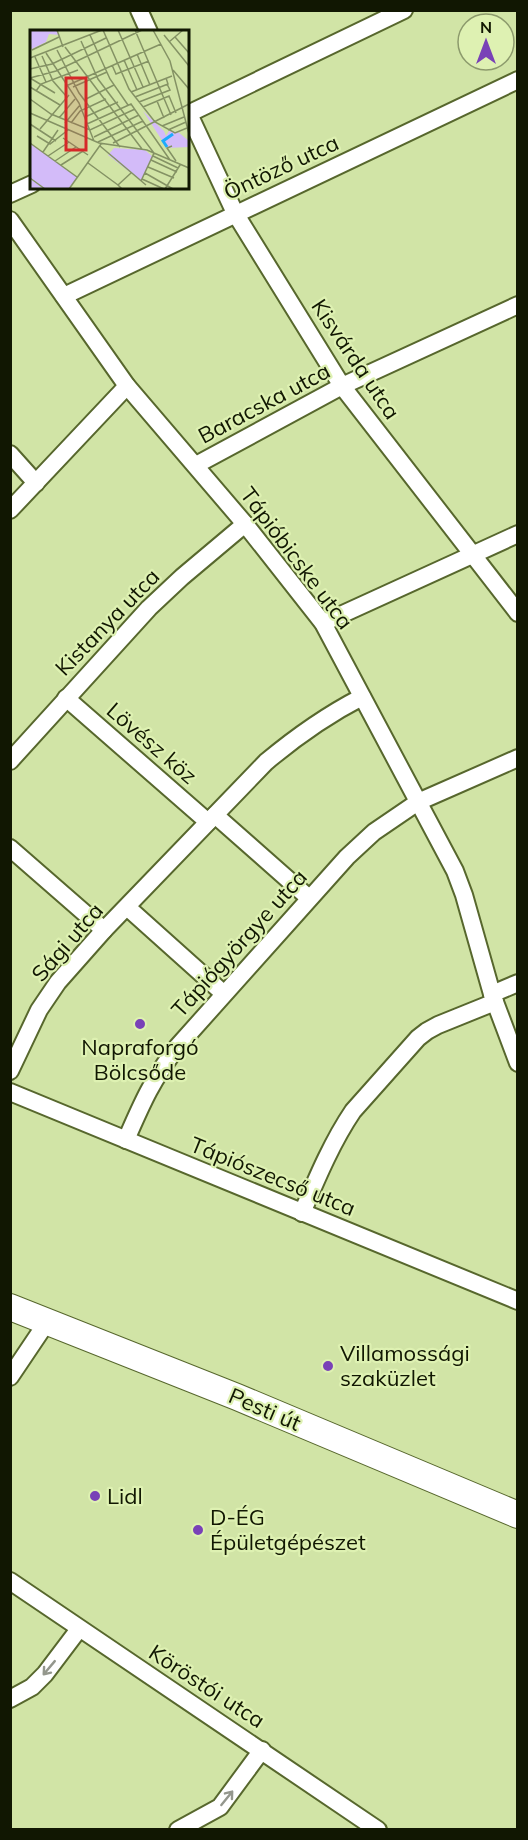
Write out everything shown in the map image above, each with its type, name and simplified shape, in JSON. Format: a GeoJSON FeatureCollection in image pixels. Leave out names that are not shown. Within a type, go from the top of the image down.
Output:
{"type":"FeatureCollection","features":[{"type":"Feature","properties":{"kind":"main road","name":"Pesti út"},"geometry":{"type":"LineString","coordinates":[[10,1307],[237,1396],[518,1515]]}},
{"type":"Feature","properties":{"kind":"street"},"geometry":{"type":"LineString","coordinates":[[139,10],[148,30]]}},
{"type":"Feature","properties":{"kind":"street"},"geometry":{"type":"LineString","coordinates":[[189,113],[405,10]]}},
{"type":"Feature","properties":{"kind":"street","name":"Öntöző utca"},"geometry":{"type":"LineString","coordinates":[[64,296],[518,80]]}},
{"type":"Feature","properties":{"kind":"street","name":"Kisvárda utca"},"geometry":{"type":"LineString","coordinates":[[189,115],[236,213],[342,386],[518,613]]}},
{"type":"Feature","properties":{"kind":"street"},"geometry":{"type":"LineString","coordinates":[[10,194],[30,185]]}},
{"type":"Feature","properties":{"kind":"street","name":"Tápióbicske utca"},"geometry":{"type":"LineString","coordinates":[[10,220],[127,386],[245,524],[323,623],[455,871],[494,998],[518,1064]]}},
{"type":"Feature","properties":{"kind":"street","name":"Baracska utca"},"geometry":{"type":"LineString","coordinates":[[196,465],[342,386],[518,305]]}},
{"type":"Feature","properties":{"kind":"street"},"geometry":{"type":"LineString","coordinates":[[10,510],[127,386]]}},
{"type":"Feature","properties":{"kind":"street"},"geometry":{"type":"LineString","coordinates":[[10,454],[36,483]]}},
{"type":"Feature","properties":{"kind":"street","name":"Kistanya utca"},"geometry":{"type":"LineString","coordinates":[[10,761],[149,608],[245,524]]}},
{"type":"Feature","properties":{"kind":"street"},"geometry":{"type":"LineString","coordinates":[[323,623],[518,534]]}},
{"type":"Feature","properties":{"kind":"street","name":"Sági utca"},"geometry":{"type":"LineString","coordinates":[[10,1071],[39,1010],[58,982],[104,930],[266,762],[296,737],[362,696]]}},
{"type":"Feature","properties":{"kind":"street","name":"Lövész köz"},"geometry":{"type":"LineString","coordinates":[[66,698],[211,818]]}},
{"type":"Feature","properties":{"kind":"street","name":"Tápiógyörgye utca"},"geometry":{"type":"LineString","coordinates":[[126,1140],[144,1097],[158,1073],[223,993],[347,857],[374,832],[418,802],[518,758]]}},
{"type":"Feature","properties":{"kind":"street"},"geometry":{"type":"LineString","coordinates":[[211,818],[309,898]]}},
{"type":"Feature","properties":{"kind":"street"},"geometry":{"type":"LineString","coordinates":[[10,848],[104,930]]}},
{"type":"Feature","properties":{"kind":"street","name":"Sági utca"},"geometry":{"type":"LineString","coordinates":[[127,907],[223,993]]}},
{"type":"Feature","properties":{"kind":"street"},"geometry":{"type":"LineString","coordinates":[[302,1213],[322,1166],[353,1111],[418,1038],[518,983]]}},
{"type":"Feature","properties":{"kind":"street","name":"Tápiószecső utca"},"geometry":{"type":"LineString","coordinates":[[10,1092],[518,1301]]}},
{"type":"Feature","properties":{"kind":"street"},"geometry":{"type":"LineString","coordinates":[[10,1377],[47,1323]]}},
{"type":"Feature","properties":{"kind":"street","name":"Köröstói utca"},"geometry":{"type":"LineString","coordinates":[[10,1581],[378,1830]]}},
{"type":"Feature","properties":{"kind":"street"},"geometry":{"type":"LineString","coordinates":[[10,1699],[32,1687],[45,1674],[79,1629]]}},
{"type":"Feature","properties":{"kind":"street"},"geometry":{"type":"LineString","coordinates":[[178,1830],[220,1807],[262,1750]]}},
{"type":"Feature","properties":{"kind":"place","name":"Napraforgó Bölcsőde"},"geometry":{"type":"Point","coordinates":[140,1024]}},
{"type":"Feature","properties":{"kind":"place","name":"Villamossági szaküzlet"},"geometry":{"type":"Point","coordinates":[328,1366]}},
{"type":"Feature","properties":{"kind":"place","name":"Lidl"},"geometry":{"type":"Point","coordinates":[95,1496]}},
{"type":"Feature","properties":{"kind":"place","name":"D-ÉG Épületgépészet"},"geometry":{"type":"Point","coordinates":[198,1530]}}]}
